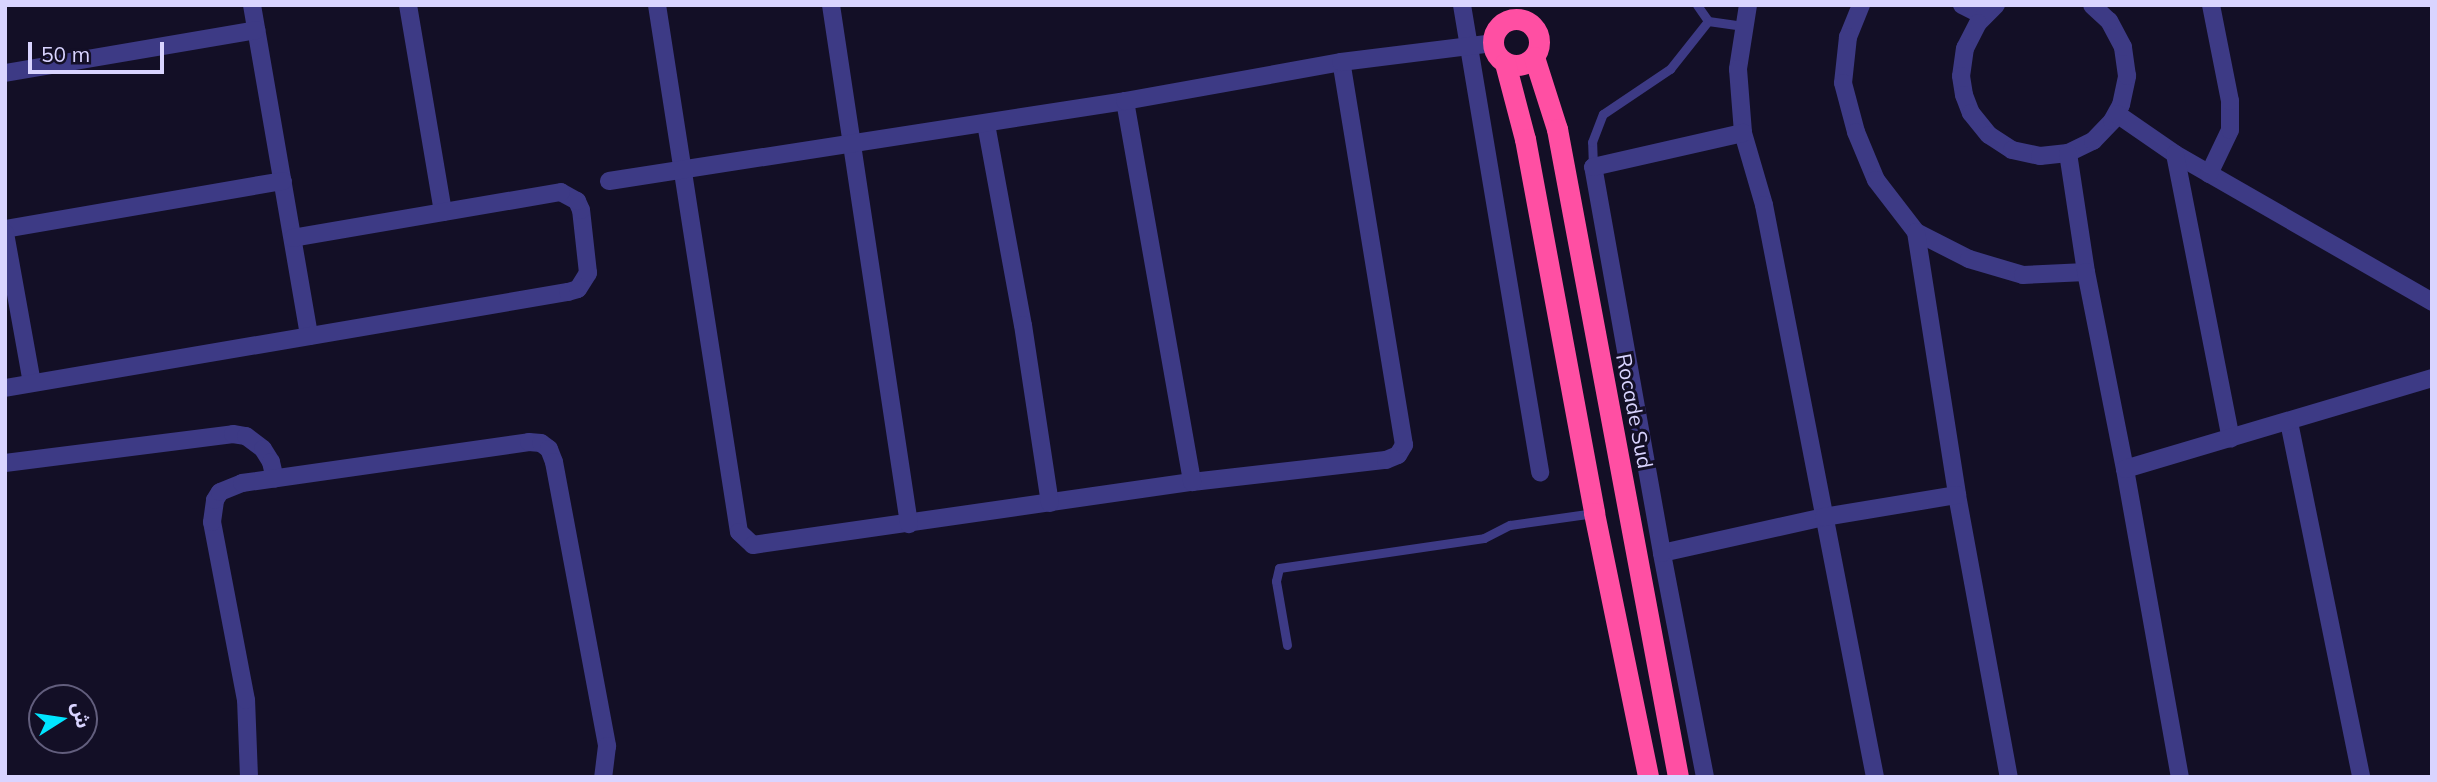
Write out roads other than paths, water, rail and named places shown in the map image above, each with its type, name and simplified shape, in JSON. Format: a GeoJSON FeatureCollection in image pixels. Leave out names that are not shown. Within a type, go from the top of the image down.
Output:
{"type":"FeatureCollection","features":[{"type":"Feature","properties":{"kind":"highway"},"geometry":{"type":"LineString","coordinates":[[1496,5],[1495,36],[1499,58],[1505,63],[1520,65],[1534,57]]}},
{"type":"Feature","properties":{"kind":"highway","name":"Rocade Sud"},"geometry":{"type":"LineString","coordinates":[[1533,5],[1533,27],[1539,42],[1534,57],[1558,129],[1678,777]]}},
{"type":"Feature","properties":{"kind":"highway"},"geometry":{"type":"LineString","coordinates":[[1495,36],[1504,23],[1519,19],[1533,27]]}},
{"type":"Feature","properties":{"kind":"highway"},"geometry":{"type":"LineString","coordinates":[[1505,63],[1525,139],[1594,513],[1648,777]]}},
{"type":"Feature","properties":{"kind":"street"},"geometry":{"type":"LineString","coordinates":[[252,5],[309,336]]}},
{"type":"Feature","properties":{"kind":"street"},"geometry":{"type":"LineString","coordinates":[[408,5],[443,212]]}},
{"type":"Feature","properties":{"kind":"street"},"geometry":{"type":"LineString","coordinates":[[657,5],[685,171],[739,532],[753,545],[1192,482],[1386,460],[1398,456],[1404,445],[1342,62]]}},
{"type":"Feature","properties":{"kind":"street"},"geometry":{"type":"LineString","coordinates":[[831,5],[909,524]]}},
{"type":"Feature","properties":{"kind":"street"},"geometry":{"type":"LineString","coordinates":[[1462,5],[1540,473]]}},
{"type":"Feature","properties":{"kind":"street"},"geometry":{"type":"LineString","coordinates":[[1748,5],[1742,26],[1738,69],[1743,133],[1764,205],[1875,777]]}},
{"type":"Feature","properties":{"kind":"street"},"geometry":{"type":"LineString","coordinates":[[1861,5],[1848,37],[1843,83],[1856,132],[1876,180],[1916,232],[1969,259],[2023,275],[2086,272]]}},
{"type":"Feature","properties":{"kind":"street"},"geometry":{"type":"LineString","coordinates":[[1962,5],[1990,10],[1968,39],[1961,67],[1964,95],[1971,113],[1989,135],[2012,150],[2040,156],[2068,153],[2100,135],[2117,114],[2126,86],[2125,57],[2115,29],[2092,5]]}},
{"type":"Feature","properties":{"kind":"street"},"geometry":{"type":"LineString","coordinates":[[2209,173],[2230,130],[2230,101],[2211,5]]}},
{"type":"Feature","properties":{"kind":"street"},"geometry":{"type":"LineString","coordinates":[[5,73],[256,30]]}},
{"type":"Feature","properties":{"kind":"street"},"geometry":{"type":"LineString","coordinates":[[609,181],[1125,102],[1342,62],[1467,44],[1495,36]]}},
{"type":"Feature","properties":{"kind":"street"},"geometry":{"type":"LineString","coordinates":[[1125,102],[1192,482]]}},
{"type":"Feature","properties":{"kind":"street"},"geometry":{"type":"LineString","coordinates":[[2117,114],[2175,154],[2432,302]]}},
{"type":"Feature","properties":{"kind":"street"},"geometry":{"type":"LineString","coordinates":[[986,124],[1023,325],[1050,503]]}},
{"type":"Feature","properties":{"kind":"street"},"geometry":{"type":"LineString","coordinates":[[1705,777],[1593,167],[1743,133]]}},
{"type":"Feature","properties":{"kind":"street"},"geometry":{"type":"LineString","coordinates":[[2068,153],[2086,272],[2126,469],[2180,777]]}},
{"type":"Feature","properties":{"kind":"street"},"geometry":{"type":"LineString","coordinates":[[2175,154],[2231,439]]}},
{"type":"Feature","properties":{"kind":"street"},"geometry":{"type":"LineString","coordinates":[[32,383],[5,231],[283,181]]}},
{"type":"Feature","properties":{"kind":"street"},"geometry":{"type":"LineString","coordinates":[[5,388],[568,292],[584,282],[588,273],[581,210],[569,194],[549,193],[293,238]]}},
{"type":"Feature","properties":{"kind":"street"},"geometry":{"type":"LineString","coordinates":[[1916,232],[1957,495],[2009,777]]}},
{"type":"Feature","properties":{"kind":"street"},"geometry":{"type":"LineString","coordinates":[[2126,469],[2432,379]]}},
{"type":"Feature","properties":{"kind":"street"},"geometry":{"type":"LineString","coordinates":[[2289,422],[2361,777]]}},
{"type":"Feature","properties":{"kind":"street"},"geometry":{"type":"LineString","coordinates":[[5,463],[233,434],[246,436],[263,450],[271,463],[275,479]]}},
{"type":"Feature","properties":{"kind":"street"},"geometry":{"type":"LineString","coordinates":[[249,777],[246,699],[212,510],[215,500],[230,487],[529,442],[541,443],[549,449],[554,462],[607,746],[603,777]]}},
{"type":"Feature","properties":{"kind":"street"},"geometry":{"type":"LineString","coordinates":[[1662,553],[1824,517],[1957,495]]}},
{"type":"Feature","properties":{"kind":"lane"},"geometry":{"type":"LineString","coordinates":[[1697,5],[1708,21],[1742,26]]}},
{"type":"Feature","properties":{"kind":"lane"},"geometry":{"type":"LineString","coordinates":[[1593,167],[1592,142],[1603,114],[1670,69],[1708,21]]}},
{"type":"Feature","properties":{"kind":"lane"},"geometry":{"type":"LineString","coordinates":[[1287,645],[1276,581],[1279,568],[1484,538],[1510,525],[1594,513]]}}]}
